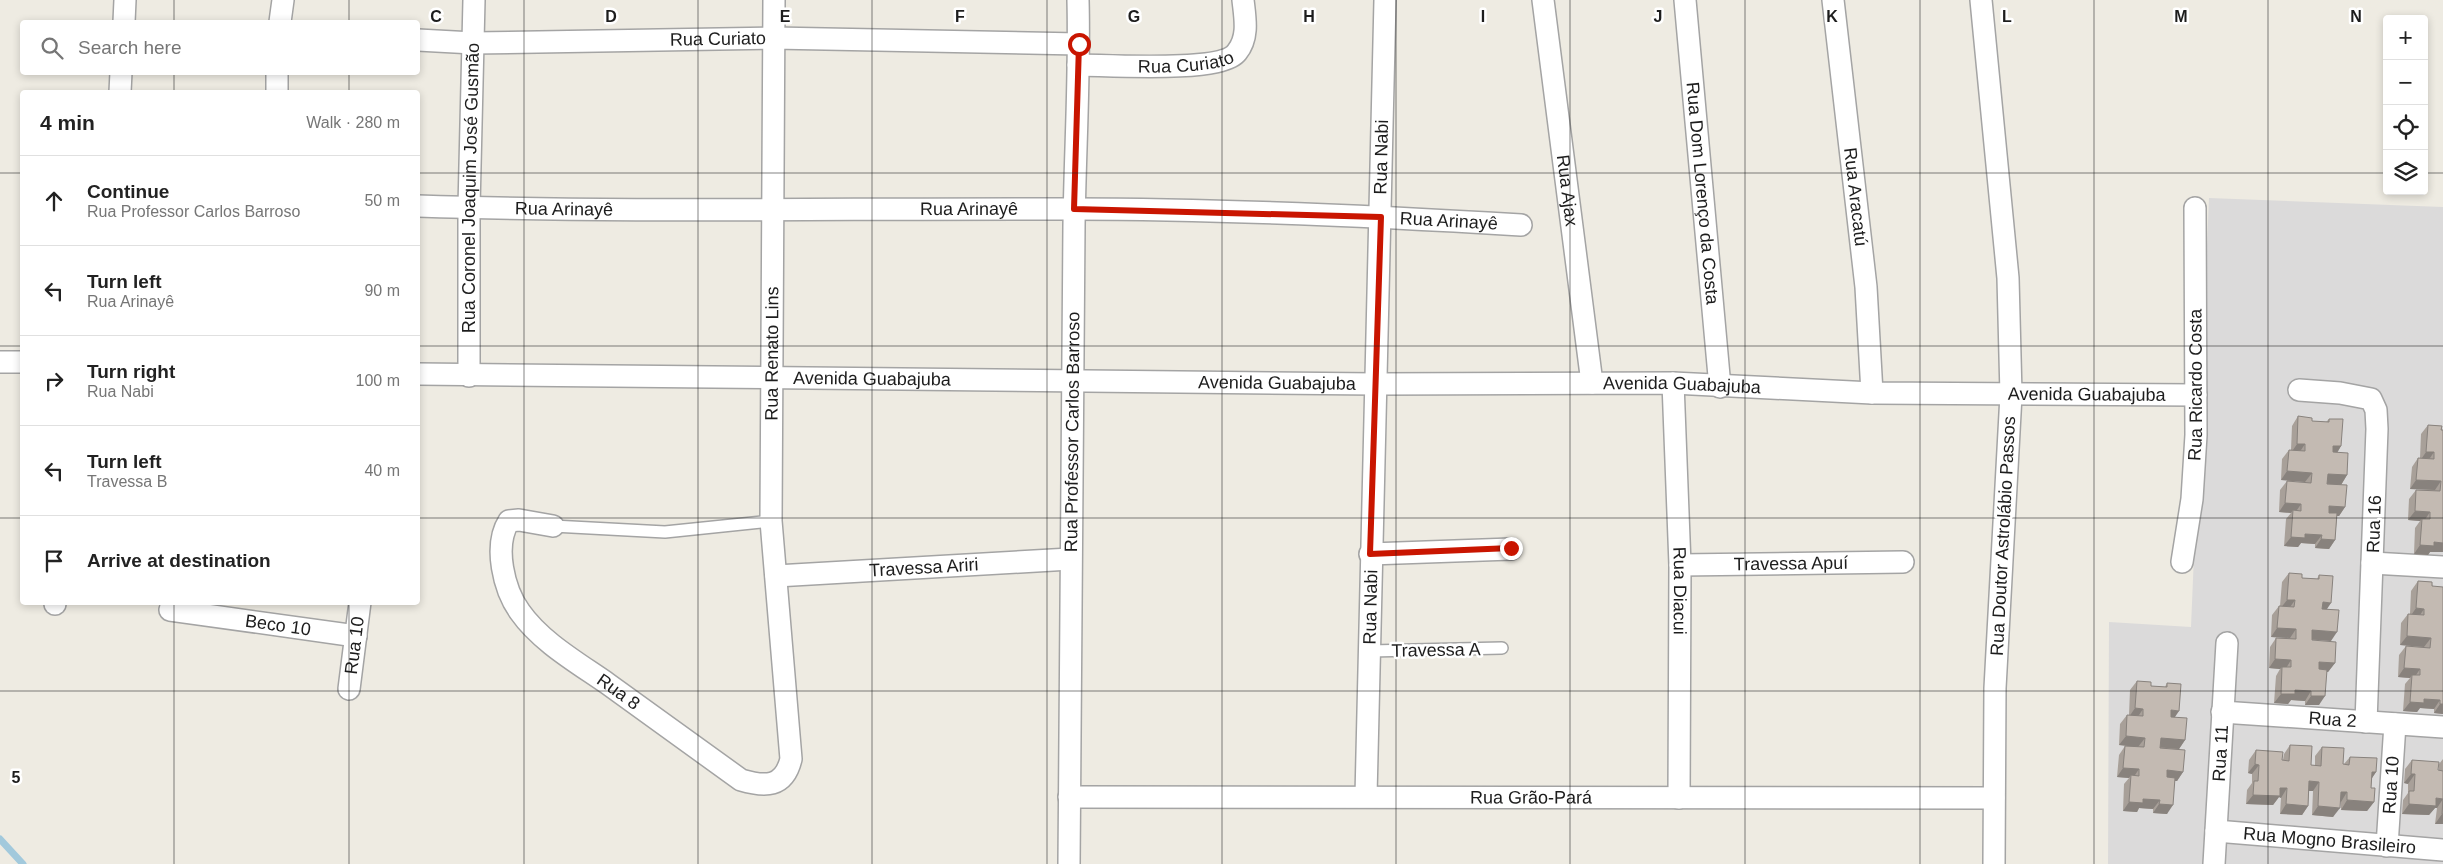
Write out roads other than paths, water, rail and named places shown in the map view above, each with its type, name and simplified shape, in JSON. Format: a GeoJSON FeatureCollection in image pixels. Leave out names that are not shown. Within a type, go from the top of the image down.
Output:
{"type":"FeatureCollection","features":[{"type":"Feature","properties":{"kind":"street"},"geometry":{"type":"LineString","coordinates":[[124,20],[125,0]]}},
{"type":"Feature","properties":{"kind":"street"},"geometry":{"type":"LineString","coordinates":[[280,20],[283,0]]}},
{"type":"Feature","properties":{"kind":"street","name":"Rua Coronel Joaquim José Gusmão"},"geometry":{"type":"LineString","coordinates":[[469,376],[469,207],[474,0]]}},
{"type":"Feature","properties":{"kind":"street","name":"Rua Renato Lins"},"geometry":{"type":"LineString","coordinates":[[774,0],[771,522],[785,708]]}},
{"type":"Feature","properties":{"kind":"street","name":"Rua Professor Carlos Barroso"},"geometry":{"type":"LineString","coordinates":[[1069,864],[1070,559],[1074,209],[1079,44],[1078,0]]}},
{"type":"Feature","properties":{"kind":"street","name":"Rua Nabi"},"geometry":{"type":"LineString","coordinates":[[1366,796],[1370,651],[1370,554],[1381,217],[1385,0]]}},
{"type":"Feature","properties":{"kind":"street","name":"Rua Ajax"},"geometry":{"type":"LineString","coordinates":[[1543,0],[1592,383]]}},
{"type":"Feature","properties":{"kind":"street","name":"Rua Dom Lorenço da Costa"},"geometry":{"type":"LineString","coordinates":[[1685,0],[1720,387]]}},
{"type":"Feature","properties":{"kind":"street","name":"Rua Aracatú"},"geometry":{"type":"LineString","coordinates":[[1833,0],[1866,287],[1872,393]]}},
{"type":"Feature","properties":{"kind":"street","name":"Rua Doutor Astrolábio Passos"},"geometry":{"type":"LineString","coordinates":[[1981,0],[2008,278],[2011,394],[1996,678],[1994,864]]}},
{"type":"Feature","properties":{"kind":"street","name":"Rua Curiato"},"geometry":{"type":"LineString","coordinates":[[1078,65],[1202,65],[1225,61],[1237,54],[1244,40],[1243,1]]}},
{"type":"Feature","properties":{"kind":"street","name":"Rua Curiato"},"geometry":{"type":"LineString","coordinates":[[420,40],[473,43],[774,38],[1079,44]]}},
{"type":"Feature","properties":{"kind":"street"},"geometry":{"type":"LineString","coordinates":[[120,90],[121,75]]}},
{"type":"Feature","properties":{"kind":"street"},"geometry":{"type":"LineString","coordinates":[[277,90],[278,75]]}},
{"type":"Feature","properties":{"kind":"street","name":"Rua Arinayê"},"geometry":{"type":"LineString","coordinates":[[420,206],[772,211],[1074,209],[1381,217],[1522,225]]}},
{"type":"Feature","properties":{"kind":"street","name":"Rua Ricardo Costa"},"geometry":{"type":"LineString","coordinates":[[2182,562],[2188,535],[2193,490],[2196,395],[2195,208]]}},
{"type":"Feature","properties":{"kind":"street"},"geometry":{"type":"LineString","coordinates":[[0,362],[20,362]]}},
{"type":"Feature","properties":{"kind":"street","name":"Avenida Guabajuba"},"geometry":{"type":"LineString","coordinates":[[420,374],[1376,384],[1673,383],[1720,387],[1872,393],[2196,395]]}},
{"type":"Feature","properties":{"kind":"street","name":"Rua Diacui"},"geometry":{"type":"LineString","coordinates":[[1673,383],[1680,565],[1679,798]]}},
{"type":"Feature","properties":{"kind":"street","name":"Rua 16"},"geometry":{"type":"LineString","coordinates":[[2299,390],[2359,396],[2371,399],[2374,403],[2377,429],[2366,722]]}},
{"type":"Feature","properties":{"kind":"street","name":"Rua 8"},"geometry":{"type":"LineString","coordinates":[[553,526],[519,520],[509,522],[502,537],[502,553],[508,592],[520,612],[553,645],[741,780],[758,785],[774,783],[781,778],[788,768],[791,759],[790,734],[785,708]]}},
{"type":"Feature","properties":{"kind":"street"},"geometry":{"type":"LineString","coordinates":[[1370,554],[1511,548]]}},
{"type":"Feature","properties":{"kind":"street","name":"Travessa Ariri"},"geometry":{"type":"LineString","coordinates":[[776,576],[1070,559]]}},
{"type":"Feature","properties":{"kind":"street","name":"Travessa Apuí"},"geometry":{"type":"LineString","coordinates":[[1680,565],[1903,562]]}},
{"type":"Feature","properties":{"kind":"street"},"geometry":{"type":"LineString","coordinates":[[2372,563],[2443,567]]}},
{"type":"Feature","properties":{"kind":"street","name":"Rua 10"},"geometry":{"type":"LineString","coordinates":[[350,689],[360,605]]}},
{"type":"Feature","properties":{"kind":"street","name":"Beco 10"},"geometry":{"type":"LineString","coordinates":[[170,610],[356,636]]}},
{"type":"Feature","properties":{"kind":"street","name":"Rua 11"},"geometry":{"type":"LineString","coordinates":[[2214,864],[2227,643]]}},
{"type":"Feature","properties":{"kind":"street","name":"Rua 2"},"geometry":{"type":"LineString","coordinates":[[2222,712],[2443,727]]}},
{"type":"Feature","properties":{"kind":"street","name":"Rua 10"},"geometry":{"type":"LineString","coordinates":[[2387,846],[2395,724]]}},
{"type":"Feature","properties":{"kind":"street","name":"Rua Grão-Pará"},"geometry":{"type":"LineString","coordinates":[[1069,797],[1994,798]]}},
{"type":"Feature","properties":{"kind":"street","name":"Rua Mogno Brasileiro"},"geometry":{"type":"LineString","coordinates":[[2216,831],[2443,850]]}},
{"type":"Feature","properties":{"kind":"lane"},"geometry":{"type":"LineString","coordinates":[[553,526],[665,532],[771,522]]}},
{"type":"Feature","properties":{"kind":"lane","name":"Travessa A"},"geometry":{"type":"LineString","coordinates":[[1370,651],[1502,648]]}},
{"type":"Feature","properties":{"kind":"waterway"},"geometry":{"type":"LineString","coordinates":[[0,839],[23,864]]}}]}
